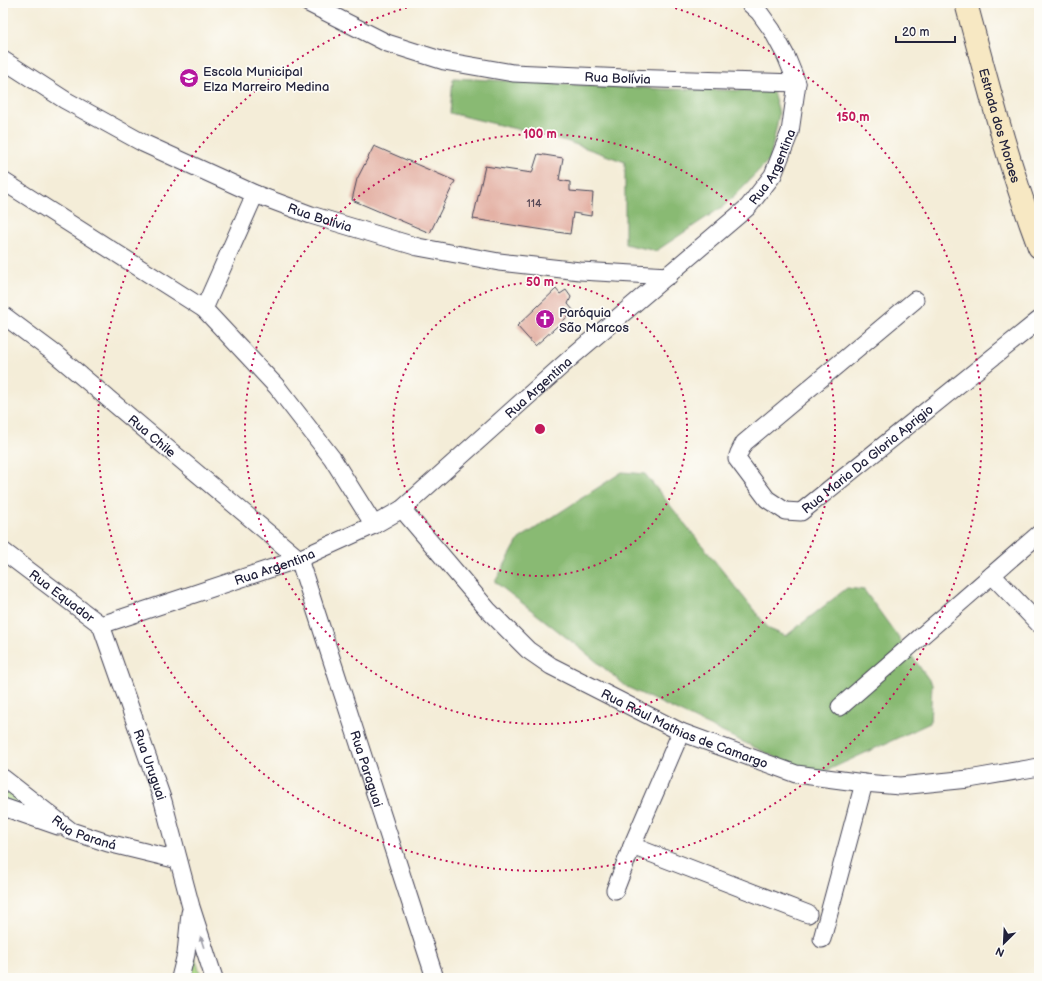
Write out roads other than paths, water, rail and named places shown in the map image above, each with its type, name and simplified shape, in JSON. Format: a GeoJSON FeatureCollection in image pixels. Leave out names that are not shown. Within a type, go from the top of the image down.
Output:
{"type":"FeatureCollection","features":[{"type":"Feature","properties":{"kind":"main road","name":"Estrada dos Moraes"},"geometry":{"type":"LineString","coordinates":[[966,3],[993,101],[1028,216],[1039,246]]}},
{"type":"Feature","properties":{"kind":"street","name":"Rua Bolívia"},"geometry":{"type":"LineString","coordinates":[[308,3],[387,43],[444,61],[512,73],[797,83]]}},
{"type":"Feature","properties":{"kind":"street"},"geometry":{"type":"LineString","coordinates":[[749,3],[759,12],[772,30],[786,56],[797,83]]}},
{"type":"Feature","properties":{"kind":"street","name":"Rua Bolívia"},"geometry":{"type":"LineString","coordinates":[[3,60],[64,100],[143,143],[255,194],[311,216],[418,247],[499,262],[580,271],[669,276]]}},
{"type":"Feature","properties":{"kind":"street","name":"Rua Argentina"},"geometry":{"type":"LineString","coordinates":[[101,625],[299,559],[374,525],[402,509],[575,354],[669,276],[748,207],[773,175],[790,132],[797,83]]}},
{"type":"Feature","properties":{"kind":"street"},"geometry":{"type":"LineString","coordinates":[[3,181],[204,309],[276,387],[332,458],[374,525]]}},
{"type":"Feature","properties":{"kind":"street"},"geometry":{"type":"LineString","coordinates":[[204,309],[255,194]]}},
{"type":"Feature","properties":{"kind":"street","name":"Rua Maria Da Gloria Aprigio"},"geometry":{"type":"LineString","coordinates":[[915,300],[744,443],[738,453],[737,460],[767,499],[785,510],[801,512],[1039,320]]}},
{"type":"Feature","properties":{"kind":"street","name":"Rua Chile"},"geometry":{"type":"LineString","coordinates":[[3,315],[54,353],[299,559]]}},
{"type":"Feature","properties":{"kind":"street","name":"Rua Raul Mathias de Camargo"},"geometry":{"type":"LineString","coordinates":[[402,509],[488,610],[528,650],[552,666],[681,732],[796,774],[864,783],[900,786],[969,779],[1039,768]]}},
{"type":"Feature","properties":{"kind":"street"},"geometry":{"type":"LineString","coordinates":[[840,707],[1039,534]]}},
{"type":"Feature","properties":{"kind":"street","name":"Rua Equador"},"geometry":{"type":"LineString","coordinates":[[3,551],[101,625]]}},
{"type":"Feature","properties":{"kind":"street","name":"Rua Paraguai"},"geometry":{"type":"LineString","coordinates":[[299,559],[435,978]]}},
{"type":"Feature","properties":{"kind":"street"},"geometry":{"type":"LineString","coordinates":[[992,575],[1039,624]]}},
{"type":"Feature","properties":{"kind":"street","name":"Rua Uruguai"},"geometry":{"type":"LineString","coordinates":[[101,625],[163,801],[191,907],[214,978]]}},
{"type":"Feature","properties":{"kind":"street"},"geometry":{"type":"LineString","coordinates":[[615,890],[632,846],[681,732]]}},
{"type":"Feature","properties":{"kind":"street","name":"Rua Paraná"},"geometry":{"type":"LineString","coordinates":[[3,778],[71,831],[108,843],[178,860]]}},
{"type":"Feature","properties":{"kind":"street"},"geometry":{"type":"LineString","coordinates":[[822,939],[864,783]]}},
{"type":"Feature","properties":{"kind":"street"},"geometry":{"type":"LineString","coordinates":[[3,807],[71,831]]}},
{"type":"Feature","properties":{"kind":"street"},"geometry":{"type":"LineString","coordinates":[[632,846],[808,914]]}},
{"type":"Feature","properties":{"kind":"street","name":"Rua Uruguai"},"geometry":{"type":"LineString","coordinates":[[180,978],[186,954],[191,907]]}},
{"type":"Feature","properties":{"kind":"place","name":"Escola Municipal Elza Marreiro Medina"},"geometry":{"type":"Point","coordinates":[189,78]}},
{"type":"Feature","properties":{"kind":"place","name":"Paróquia São Marcos"},"geometry":{"type":"Point","coordinates":[545,319]}}]}
